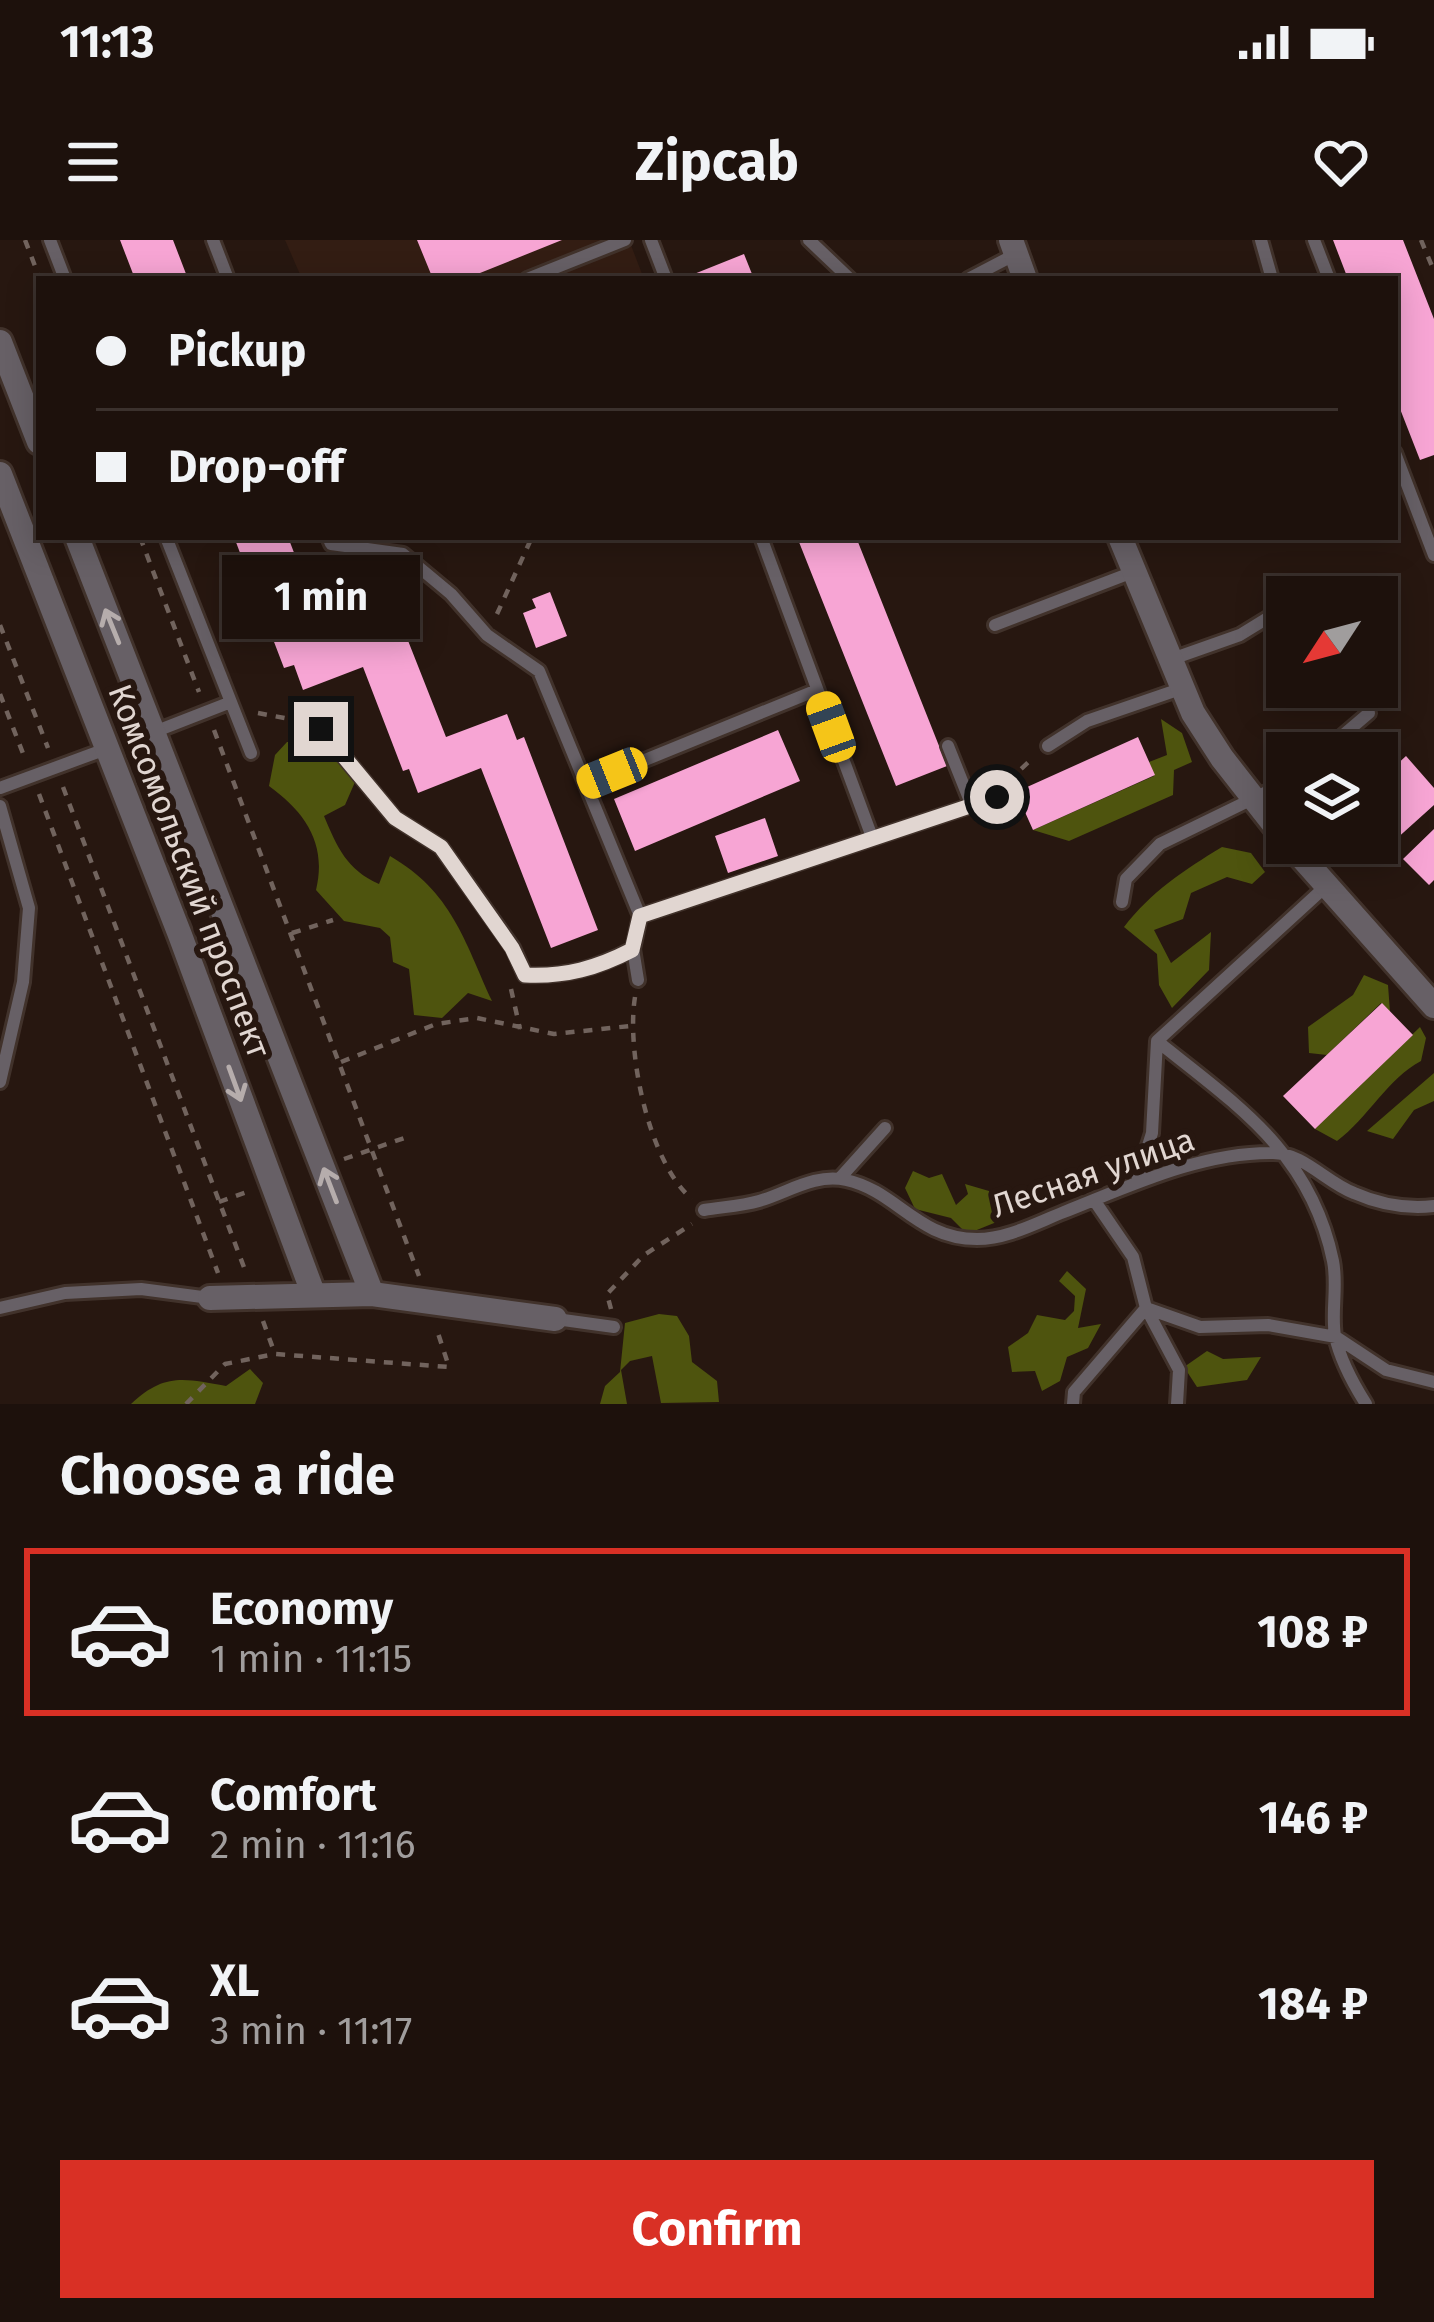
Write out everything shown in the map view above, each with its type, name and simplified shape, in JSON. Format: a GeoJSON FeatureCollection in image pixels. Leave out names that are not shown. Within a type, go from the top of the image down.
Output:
{"type":"FeatureCollection","features":[{"type":"Feature","properties":{"kind":"street"},"geometry":{"type":"LineString","coordinates":[[1013,247],[1024,276]]}},
{"type":"Feature","properties":{"kind":"street"},"geometry":{"type":"LineString","coordinates":[[0,343],[36,434]]}},
{"type":"Feature","properties":{"kind":"street","name":"Комсомольский проспект"},"geometry":{"type":"LineString","coordinates":[[0,474],[313,1293]]}},
{"type":"Feature","properties":{"kind":"street","name":"Комсомольский проспект"},"geometry":{"type":"LineString","coordinates":[[77,540],[372,1294]]}},
{"type":"Feature","properties":{"kind":"street"},"geometry":{"type":"LineString","coordinates":[[1121,540],[1212,743],[1266,815]]}},
{"type":"Feature","properties":{"kind":"street"},"geometry":{"type":"LineString","coordinates":[[1306,864],[1434,1006]]}},
{"type":"Feature","properties":{"kind":"street"},"geometry":{"type":"LineString","coordinates":[[219,1297],[372,1294],[554,1319]]}},
{"type":"Feature","properties":{"kind":"lane"},"geometry":{"type":"LineString","coordinates":[[50,240],[64,276]]}},
{"type":"Feature","properties":{"kind":"lane"},"geometry":{"type":"LineString","coordinates":[[213,240],[227,276]]}},
{"type":"Feature","properties":{"kind":"lane"},"geometry":{"type":"LineString","coordinates":[[535,276],[625,240]]}},
{"type":"Feature","properties":{"kind":"lane"},"geometry":{"type":"LineString","coordinates":[[651,240],[664,276]]}},
{"type":"Feature","properties":{"kind":"lane"},"geometry":{"type":"LineString","coordinates":[[809,240],[847,276]]}},
{"type":"Feature","properties":{"kind":"lane"},"geometry":{"type":"LineString","coordinates":[[1261,240],[1271,276]]}},
{"type":"Feature","properties":{"kind":"lane"},"geometry":{"type":"LineString","coordinates":[[1314,240],[1328,276]]}},
{"type":"Feature","properties":{"kind":"lane"},"geometry":{"type":"LineString","coordinates":[[972,276],[1013,247]]}},
{"type":"Feature","properties":{"kind":"lane"},"geometry":{"type":"LineString","coordinates":[[1398,459],[1428,521],[1434,555]]}},
{"type":"Feature","properties":{"kind":"lane"},"geometry":{"type":"LineString","coordinates":[[167,540],[251,754]]}},
{"type":"Feature","properties":{"kind":"lane"},"geometry":{"type":"LineString","coordinates":[[329,540],[331,544],[403,554],[451,595],[487,635],[539,671],[640,916],[632,950],[638,980]]}},
{"type":"Feature","properties":{"kind":"lane"},"geometry":{"type":"LineString","coordinates":[[762,540],[872,837]]}},
{"type":"Feature","properties":{"kind":"lane"},"geometry":{"type":"LineString","coordinates":[[995,625],[1133,572]]}},
{"type":"Feature","properties":{"kind":"lane"},"geometry":{"type":"LineString","coordinates":[[1172,658],[1240,634],[1266,619]]}},
{"type":"Feature","properties":{"kind":"lane"},"geometry":{"type":"LineString","coordinates":[[1048,746],[1088,721],[1184,688]]}},
{"type":"Feature","properties":{"kind":"lane"},"geometry":{"type":"LineString","coordinates":[[586,784],[818,690]]}},
{"type":"Feature","properties":{"kind":"lane"},"geometry":{"type":"LineString","coordinates":[[154,732],[231,702]]}},
{"type":"Feature","properties":{"kind":"lane"},"geometry":{"type":"LineString","coordinates":[[1347,732],[1369,713]]}},
{"type":"Feature","properties":{"kind":"lane"},"geometry":{"type":"LineString","coordinates":[[321,729],[395,818],[441,847],[512,948],[525,975],[554,976],[598,967],[632,950]]}},
{"type":"Feature","properties":{"kind":"lane"},"geometry":{"type":"LineString","coordinates":[[948,746],[972,806]]}},
{"type":"Feature","properties":{"kind":"lane"},"geometry":{"type":"LineString","coordinates":[[0,788],[106,749]]}},
{"type":"Feature","properties":{"kind":"lane"},"geometry":{"type":"LineString","coordinates":[[1122,902],[1126,879],[1138,861],[1160,844],[1266,793]]}},
{"type":"Feature","properties":{"kind":"lane"},"geometry":{"type":"LineString","coordinates":[[640,916],[997,797]]}},
{"type":"Feature","properties":{"kind":"lane"},"geometry":{"type":"LineString","coordinates":[[0,806],[29,908],[23,982],[0,1082]]}},
{"type":"Feature","properties":{"kind":"lane"},"geometry":{"type":"LineString","coordinates":[[0,856],[15,850]]}},
{"type":"Feature","properties":{"kind":"lane"},"geometry":{"type":"LineString","coordinates":[[1137,1181],[1152,1133],[1157,1041],[1325,887]]}},
{"type":"Feature","properties":{"kind":"lane"},"geometry":{"type":"LineString","coordinates":[[1157,1041],[1259,1121],[1286,1153],[1318,1207],[1334,1265],[1336,1337],[1366,1404]]}},
{"type":"Feature","properties":{"kind":"lane"},"geometry":{"type":"LineString","coordinates":[[704,1210],[758,1201],[795,1185],[840,1178],[885,1128]]}},
{"type":"Feature","properties":{"kind":"lane","name":"Лесная улица"},"geometry":{"type":"LineString","coordinates":[[840,1178],[862,1184],[918,1225],[940,1234],[977,1239],[1019,1231],[1137,1181],[1245,1152],[1286,1153]]}},
{"type":"Feature","properties":{"kind":"lane"},"geometry":{"type":"LineString","coordinates":[[1286,1153],[1352,1193],[1409,1208],[1434,1206]]}},
{"type":"Feature","properties":{"kind":"lane"},"geometry":{"type":"LineString","coordinates":[[1094,1200],[1133,1258],[1146,1308],[1179,1370],[1178,1404]]}},
{"type":"Feature","properties":{"kind":"lane"},"geometry":{"type":"LineString","coordinates":[[0,1308],[65,1294],[141,1288],[219,1297]]}},
{"type":"Feature","properties":{"kind":"lane"},"geometry":{"type":"LineString","coordinates":[[1146,1308],[1200,1327],[1268,1325],[1336,1337],[1386,1370],[1434,1382]]}},
{"type":"Feature","properties":{"kind":"lane"},"geometry":{"type":"LineString","coordinates":[[1073,1404],[1073,1392],[1146,1308]]}},
{"type":"Feature","properties":{"kind":"lane"},"geometry":{"type":"LineString","coordinates":[[554,1319],[614,1327]]}},
{"type":"Feature","properties":{"kind":"path"},"geometry":{"type":"LineString","coordinates":[[25,240],[39,276]]}},
{"type":"Feature","properties":{"kind":"path"},"geometry":{"type":"LineString","coordinates":[[1421,240],[1434,271]]}},
{"type":"Feature","properties":{"kind":"path"},"geometry":{"type":"LineString","coordinates":[[141,540],[374,1148],[449,1367],[275,1354],[225,1364],[186,1404]]}},
{"type":"Feature","properties":{"kind":"path"},"geometry":{"type":"LineString","coordinates":[[487,635],[531,540]]}},
{"type":"Feature","properties":{"kind":"path"},"geometry":{"type":"LineString","coordinates":[[0,625],[254,1294]]}},
{"type":"Feature","properties":{"kind":"path"},"geometry":{"type":"LineString","coordinates":[[0,694],[219,1297]]}},
{"type":"Feature","properties":{"kind":"path"},"geometry":{"type":"LineString","coordinates":[[231,702],[266,717],[308,722],[321,729]]}},
{"type":"Feature","properties":{"kind":"path"},"geometry":{"type":"LineString","coordinates":[[997,797],[1013,773],[1048,746]]}},
{"type":"Feature","properties":{"kind":"path"},"geometry":{"type":"LineString","coordinates":[[292,933],[333,920]]}},
{"type":"Feature","properties":{"kind":"path"},"geometry":{"type":"LineString","coordinates":[[520,1029],[509,993],[512,984],[525,975]]}},
{"type":"Feature","properties":{"kind":"path"},"geometry":{"type":"LineString","coordinates":[[614,1327],[608,1294],[644,1255],[686,1231],[704,1210],[675,1184],[657,1144],[630,1026],[638,980]]}},
{"type":"Feature","properties":{"kind":"path"},"geometry":{"type":"LineString","coordinates":[[341,1062],[436,1024],[477,1018],[554,1034],[630,1026]]}},
{"type":"Feature","properties":{"kind":"path"},"geometry":{"type":"LineString","coordinates":[[345,1159],[410,1136]]}},
{"type":"Feature","properties":{"kind":"shaded area"},"geometry":{"type":"Polygon","coordinates":[[[285,240],[629,240],[643,276],[301,276],[285,240]]]}},
{"type":"Feature","properties":{"kind":"green space"},"geometry":{"type":"Polygon","coordinates":[[[1161,719],[1182,733],[1192,762],[1174,770],[1173,795],[1069,841],[1033,830],[1154,776],[1149,762],[1167,755],[1161,719]]]}},
{"type":"Feature","properties":{"kind":"green space"},"geometry":{"type":"Polygon","coordinates":[[[313,741],[335,757],[355,782],[345,805],[324,816],[344,856],[379,884],[390,856],[428,885],[454,919],[492,1001],[468,993],[442,1018],[414,1015],[409,969],[393,962],[390,937],[380,928],[344,921],[316,890],[316,844],[294,807],[269,786],[275,755],[287,742],[313,741]]]}},
{"type":"Feature","properties":{"kind":"green space"},"geometry":{"type":"Polygon","coordinates":[[[1222,847],[1251,853],[1265,872],[1252,884],[1227,877],[1191,893],[1183,919],[1154,930],[1171,963],[1211,932],[1209,970],[1172,1008],[1159,985],[1157,954],[1124,927],[1169,882],[1222,847]]]}},
{"type":"Feature","properties":{"kind":"green space"},"geometry":{"type":"Polygon","coordinates":[[[1364,975],[1388,985],[1390,1012],[1381,1003],[1327,1055],[1309,1053],[1308,1027],[1353,995],[1364,975]]]}},
{"type":"Feature","properties":{"kind":"green space"},"geometry":{"type":"Polygon","coordinates":[[[1420,1027],[1426,1038],[1421,1061],[1398,1077],[1337,1141],[1315,1129],[1420,1027]]]}},
{"type":"Feature","properties":{"kind":"green space"},"geometry":{"type":"Polygon","coordinates":[[[1434,1073],[1434,1101],[1414,1110],[1393,1139],[1367,1131],[1434,1073]]]}},
{"type":"Feature","properties":{"kind":"green space"},"geometry":{"type":"Polygon","coordinates":[[[913,1171],[929,1178],[942,1174],[956,1205],[968,1194],[965,1184],[989,1191],[999,1221],[967,1234],[951,1218],[915,1209],[905,1188],[913,1171]]]}},
{"type":"Feature","properties":{"kind":"green space"},"geometry":{"type":"Polygon","coordinates":[[[1067,1271],[1086,1289],[1078,1328],[1101,1324],[1088,1348],[1067,1357],[1060,1381],[1042,1391],[1035,1371],[1012,1372],[1008,1347],[1028,1333],[1037,1315],[1065,1320],[1074,1311],[1075,1296],[1059,1281],[1067,1271]]]}},
{"type":"Feature","properties":{"kind":"green space"},"geometry":{"type":"Polygon","coordinates":[[[659,1314],[677,1316],[689,1336],[692,1362],[717,1381],[719,1402],[661,1403],[652,1356],[630,1361],[621,1370],[627,1404],[600,1404],[605,1386],[620,1372],[625,1323],[659,1314]]]}},
{"type":"Feature","properties":{"kind":"green space"},"geometry":{"type":"Polygon","coordinates":[[[1207,1351],[1223,1359],[1261,1357],[1247,1380],[1197,1387],[1184,1367],[1207,1351]]]}},
{"type":"Feature","properties":{"kind":"green space"},"geometry":{"type":"Polygon","coordinates":[[[250,1369],[263,1383],[255,1404],[131,1404],[164,1383],[186,1380],[226,1386],[250,1369]]]}},
{"type":"Feature","properties":{"kind":"building"},"geometry":{"type":"Polygon","coordinates":[[[120,240],[173,240],[187,276],[134,276],[120,240]]]}},
{"type":"Feature","properties":{"kind":"building"},"geometry":{"type":"Polygon","coordinates":[[[417,240],[562,240],[472,276],[432,276],[417,240]]]}},
{"type":"Feature","properties":{"kind":"building"},"geometry":{"type":"Polygon","coordinates":[[[1333,240],[1403,240],[1434,319],[1434,455],[1420,460],[1398,404],[1398,276],[1347,276],[1333,240]]]}},
{"type":"Feature","properties":{"kind":"building"},"geometry":{"type":"Polygon","coordinates":[[[744,254],[753,276],[694,276],[744,254]]]}},
{"type":"Feature","properties":{"kind":"building"},"geometry":{"type":"Polygon","coordinates":[[[235,540],[289,540],[326,636],[391,611],[400,635],[405,633],[446,737],[507,714],[517,740],[524,737],[598,930],[551,948],[481,768],[418,793],[409,769],[403,771],[363,667],[303,690],[294,665],[284,668],[235,540]]]}},
{"type":"Feature","properties":{"kind":"building"},"geometry":{"type":"Polygon","coordinates":[[[798,540],[857,540],[947,766],[896,786],[798,540]]]}},
{"type":"Feature","properties":{"kind":"building"},"geometry":{"type":"Polygon","coordinates":[[[550,592],[567,636],[536,648],[523,613],[536,608],[532,599],[550,592]]]}},
{"type":"Feature","properties":{"kind":"building"},"geometry":{"type":"Polygon","coordinates":[[[778,730],[800,781],[635,851],[614,799],[778,730]]]}},
{"type":"Feature","properties":{"kind":"building"},"geometry":{"type":"Polygon","coordinates":[[[1138,737],[1155,775],[1033,830],[1016,792],[1138,737]]]}},
{"type":"Feature","properties":{"kind":"building"},"geometry":{"type":"Polygon","coordinates":[[[1406,756],[1434,788],[1434,805],[1398,837],[1398,763],[1406,756]]]}},
{"type":"Feature","properties":{"kind":"building"},"geometry":{"type":"Polygon","coordinates":[[[765,818],[778,856],[728,873],[715,836],[765,818]]]}},
{"type":"Feature","properties":{"kind":"building"},"geometry":{"type":"Polygon","coordinates":[[[1434,829],[1434,880],[1429,885],[1403,859],[1434,829]]]}},
{"type":"Feature","properties":{"kind":"building"},"geometry":{"type":"Polygon","coordinates":[[[1382,1003],[1413,1035],[1315,1129],[1283,1096],[1382,1003]]]}},
{"type":"Feature","properties":{"kind":"route"},"geometry":{"type":"LineString","coordinates":[[321,729],[395,818],[441,847],[512,948],[525,975],[554,976],[598,967],[632,950],[640,916],[997,797]]}}]}
